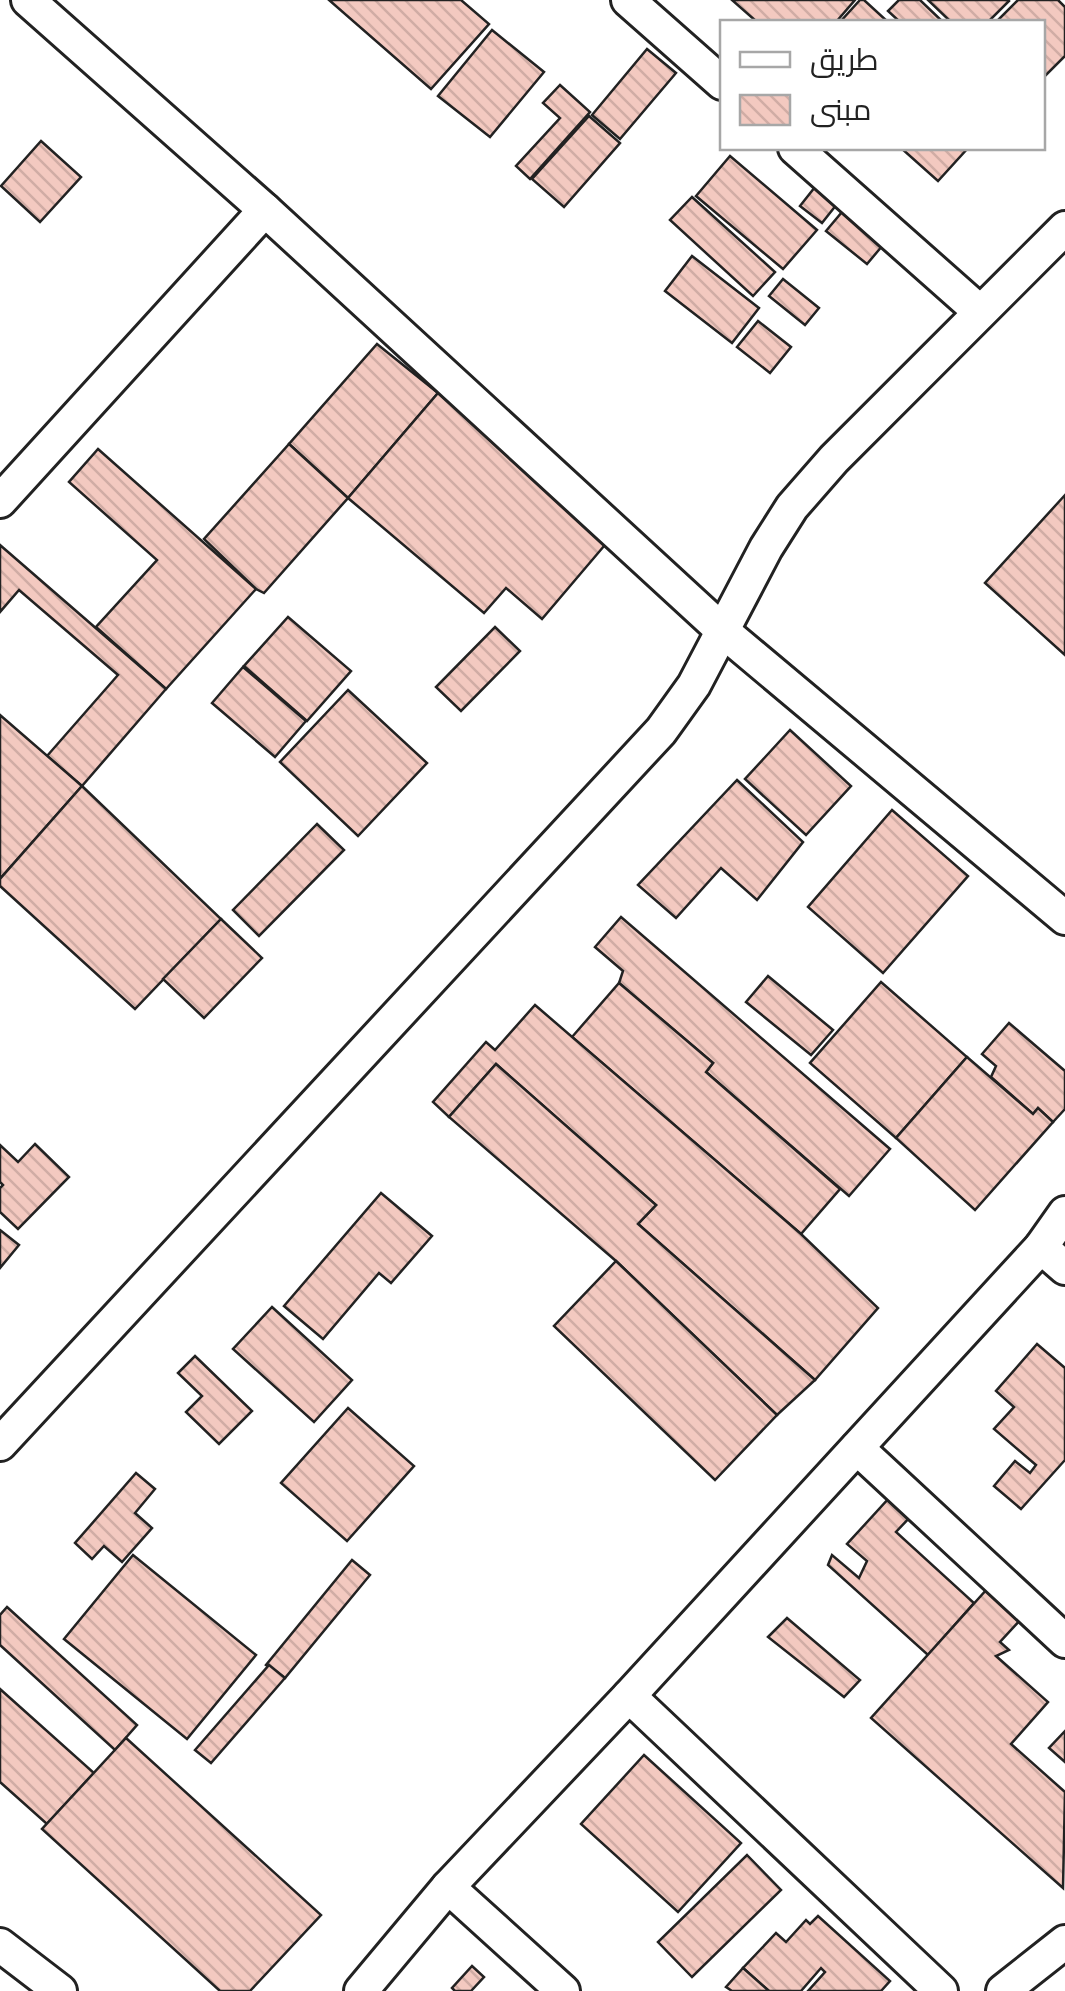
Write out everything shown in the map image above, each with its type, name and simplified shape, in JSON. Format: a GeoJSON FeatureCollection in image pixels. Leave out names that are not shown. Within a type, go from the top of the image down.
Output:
{"type":"FeatureCollection","features":[{"type":"Feature","properties":{"kind":"lane"},"geometry":{"type":"LineString","coordinates":[[28,0],[265,210],[724,632],[1065,918]]}},
{"type":"Feature","properties":{"kind":"lane"},"geometry":{"type":"LineString","coordinates":[[628,0],[720,81]]}},
{"type":"Feature","properties":{"kind":"lane"},"geometry":{"type":"LineString","coordinates":[[797,150],[980,311]]}},
{"type":"Feature","properties":{"kind":"lane"},"geometry":{"type":"LineString","coordinates":[[0,502],[265,210]]}},
{"type":"Feature","properties":{"kind":"lane"},"geometry":{"type":"LineString","coordinates":[[0,1444],[662,731],[694,685],[744,588],[792,508],[834,458],[1065,228]]}},
{"type":"Feature","properties":{"kind":"lane"},"geometry":{"type":"LineString","coordinates":[[361,1991],[448,1887],[857,1448],[1053,1257],[1065,1213]]}},
{"type":"Feature","properties":{"kind":"lane"},"geometry":{"type":"LineString","coordinates":[[857,1448],[1065,1641]]}},
{"type":"Feature","properties":{"kind":"lane"},"geometry":{"type":"LineString","coordinates":[[630,1696],[941,1991]]}},
{"type":"Feature","properties":{"kind":"lane"},"geometry":{"type":"LineString","coordinates":[[448,1887],[563,1991]]}},
{"type":"Feature","properties":{"kind":"lane"},"geometry":{"type":"LineString","coordinates":[[1003,1991],[1065,1942]]}},
{"type":"Feature","properties":{"kind":"lane"},"geometry":{"type":"LineString","coordinates":[[0,1945],[60,1991]]}},
{"type":"Feature","properties":{"kind":"building"},"geometry":{"type":"Polygon","coordinates":[[[329,0],[461,0],[489,24],[431,89],[329,0]]]}},
{"type":"Feature","properties":{"kind":"building"},"geometry":{"type":"Polygon","coordinates":[[[732,0],[855,0],[838,20],[755,20],[732,0]]]}},
{"type":"Feature","properties":{"kind":"building"},"geometry":{"type":"Polygon","coordinates":[[[864,0],[886,20],[842,20],[864,0]]]}},
{"type":"Feature","properties":{"kind":"building"},"geometry":{"type":"Polygon","coordinates":[[[899,0],[920,0],[941,20],[898,20],[888,11],[899,0]]]}},
{"type":"Feature","properties":{"kind":"building"},"geometry":{"type":"Polygon","coordinates":[[[928,0],[1009,1],[990,20],[949,20],[928,0]]]}},
{"type":"Feature","properties":{"kind":"building"},"geometry":{"type":"Polygon","coordinates":[[[1018,0],[1058,0],[1065,7],[1065,56],[1045,76],[1045,20],[998,20],[1018,0]]]}},
{"type":"Feature","properties":{"kind":"building"},"geometry":{"type":"Polygon","coordinates":[[[492,30],[544,72],[490,137],[438,96],[492,30]]]}},
{"type":"Feature","properties":{"kind":"building"},"geometry":{"type":"Polygon","coordinates":[[[647,49],[676,73],[620,139],[592,115],[647,49]]]}},
{"type":"Feature","properties":{"kind":"building"},"geometry":{"type":"Polygon","coordinates":[[[560,85],[590,112],[530,179],[516,166],[560,118],[543,103],[560,85]]]}},
{"type":"Feature","properties":{"kind":"building"},"geometry":{"type":"Polygon","coordinates":[[[589,116],[620,143],[564,207],[532,179],[589,116]]]}},
{"type":"Feature","properties":{"kind":"building"},"geometry":{"type":"Polygon","coordinates":[[[41,141],[81,177],[40,222],[1,186],[41,141]]]}},
{"type":"Feature","properties":{"kind":"building"},"geometry":{"type":"Polygon","coordinates":[[[903,150],[966,150],[938,181],[903,150]]]}},
{"type":"Feature","properties":{"kind":"building"},"geometry":{"type":"Polygon","coordinates":[[[730,156],[817,230],[783,269],[696,196],[730,156]]]}},
{"type":"Feature","properties":{"kind":"building"},"geometry":{"type":"Polygon","coordinates":[[[815,187],[837,204],[822,223],[800,206],[815,187]]]}},
{"type":"Feature","properties":{"kind":"building"},"geometry":{"type":"Polygon","coordinates":[[[692,197],[775,272],[753,296],[670,220],[692,197]]]}},
{"type":"Feature","properties":{"kind":"building"},"geometry":{"type":"Polygon","coordinates":[[[842,212],[883,245],[867,264],[826,231],[842,212]]]}},
{"type":"Feature","properties":{"kind":"building"},"geometry":{"type":"Polygon","coordinates":[[[692,256],[759,308],[732,343],[665,291],[692,256]]]}},
{"type":"Feature","properties":{"kind":"building"},"geometry":{"type":"Polygon","coordinates":[[[783,279],[819,308],[805,325],[769,296],[783,279]]]}},
{"type":"Feature","properties":{"kind":"building"},"geometry":{"type":"Polygon","coordinates":[[[758,321],[791,347],[770,373],[737,347],[758,321]]]}},
{"type":"Feature","properties":{"kind":"building"},"geometry":{"type":"Polygon","coordinates":[[[377,344],[438,393],[348,498],[289,444],[377,344]]]}},
{"type":"Feature","properties":{"kind":"building"},"geometry":{"type":"Polygon","coordinates":[[[438,393],[610,539],[542,619],[506,588],[484,613],[348,498],[438,393]]]}},
{"type":"Feature","properties":{"kind":"building"},"geometry":{"type":"Polygon","coordinates":[[[289,444],[348,498],[264,593],[204,539],[289,444]]]}},
{"type":"Feature","properties":{"kind":"building"},"geometry":{"type":"Polygon","coordinates":[[[98,449],[256,589],[166,689],[96,627],[157,560],[69,482],[98,449]]]}},
{"type":"Feature","properties":{"kind":"building"},"geometry":{"type":"Polygon","coordinates":[[[1065,495],[1065,655],[985,583],[1065,495]]]}},
{"type":"Feature","properties":{"kind":"building"},"geometry":{"type":"Polygon","coordinates":[[[0,545],[166,689],[82,786],[47,756],[118,675],[19,590],[0,612],[0,545]]]}},
{"type":"Feature","properties":{"kind":"building"},"geometry":{"type":"Polygon","coordinates":[[[288,617],[351,671],[307,721],[244,666],[288,617]]]}},
{"type":"Feature","properties":{"kind":"building"},"geometry":{"type":"Polygon","coordinates":[[[495,627],[520,651],[461,711],[436,687],[495,627]]]}},
{"type":"Feature","properties":{"kind":"building"},"geometry":{"type":"Polygon","coordinates":[[[243,667],[306,721],[275,757],[212,703],[243,667]]]}},
{"type":"Feature","properties":{"kind":"building"},"geometry":{"type":"Polygon","coordinates":[[[348,690],[427,763],[358,836],[280,762],[348,690]]]}},
{"type":"Feature","properties":{"kind":"building"},"geometry":{"type":"Polygon","coordinates":[[[0,715],[82,786],[0,879],[0,715]]]}},
{"type":"Feature","properties":{"kind":"building"},"geometry":{"type":"Polygon","coordinates":[[[790,730],[851,786],[806,835],[745,779],[790,730]]]}},
{"type":"Feature","properties":{"kind":"building"},"geometry":{"type":"Polygon","coordinates":[[[737,780],[803,842],[757,900],[721,868],[676,918],[638,885],[737,780]]]}},
{"type":"Feature","properties":{"kind":"building"},"geometry":{"type":"Polygon","coordinates":[[[82,786],[221,919],[135,1009],[0,886],[0,879],[82,786]]]}},
{"type":"Feature","properties":{"kind":"building"},"geometry":{"type":"Polygon","coordinates":[[[892,810],[968,876],[883,973],[808,907],[892,810]]]}},
{"type":"Feature","properties":{"kind":"building"},"geometry":{"type":"Polygon","coordinates":[[[317,824],[344,850],[259,936],[233,910],[317,824]]]}},
{"type":"Feature","properties":{"kind":"building"},"geometry":{"type":"Polygon","coordinates":[[[621,917],[890,1149],[849,1196],[706,1072],[713,1063],[619,983],[623,971],[595,947],[621,917]]]}},
{"type":"Feature","properties":{"kind":"building"},"geometry":{"type":"Polygon","coordinates":[[[221,919],[262,958],[204,1018],[163,979],[221,919]]]}},
{"type":"Feature","properties":{"kind":"building"},"geometry":{"type":"Polygon","coordinates":[[[768,976],[833,1030],[811,1055],[746,1002],[768,976]]]}},
{"type":"Feature","properties":{"kind":"building"},"geometry":{"type":"Polygon","coordinates":[[[881,982],[967,1057],[896,1138],[810,1063],[881,982]]]}},
{"type":"Feature","properties":{"kind":"building"},"geometry":{"type":"Polygon","coordinates":[[[619,983],[713,1063],[706,1072],[840,1189],[801,1234],[572,1037],[619,983]]]}},
{"type":"Feature","properties":{"kind":"building"},"geometry":{"type":"Polygon","coordinates":[[[535,1005],[801,1234],[878,1308],[815,1380],[638,1224],[656,1205],[496,1064],[449,1117],[433,1102],[486,1042],[495,1050],[535,1005]]]}},
{"type":"Feature","properties":{"kind":"building"},"geometry":{"type":"Polygon","coordinates":[[[1009,1023],[1065,1071],[1065,1109],[1053,1122],[1038,1108],[1033,1114],[991,1077],[996,1066],[982,1054],[1009,1023]]]}},
{"type":"Feature","properties":{"kind":"building"},"geometry":{"type":"Polygon","coordinates":[[[967,1057],[1033,1114],[1038,1108],[1053,1122],[975,1210],[896,1138],[967,1057]]]}},
{"type":"Feature","properties":{"kind":"building"},"geometry":{"type":"Polygon","coordinates":[[[496,1064],[656,1205],[638,1224],[815,1380],[777,1415],[616,1261],[449,1117],[496,1064]]]}},
{"type":"Feature","properties":{"kind":"building"},"geometry":{"type":"Polygon","coordinates":[[[35,1144],[69,1177],[18,1229],[0,1212],[0,1145],[18,1162],[35,1144]]]}},
{"type":"Feature","properties":{"kind":"building"},"geometry":{"type":"Polygon","coordinates":[[[381,1193],[432,1236],[391,1283],[379,1273],[323,1339],[284,1306],[381,1193]]]}},
{"type":"Feature","properties":{"kind":"building"},"geometry":{"type":"Polygon","coordinates":[[[0,1230],[19,1245],[0,1268],[0,1230]]]}},
{"type":"Feature","properties":{"kind":"building"},"geometry":{"type":"Polygon","coordinates":[[[616,1261],[777,1415],[715,1480],[554,1326],[616,1261]]]}},
{"type":"Feature","properties":{"kind":"building"},"geometry":{"type":"Polygon","coordinates":[[[272,1307],[352,1380],[314,1422],[233,1349],[272,1307]]]}},
{"type":"Feature","properties":{"kind":"building"},"geometry":{"type":"Polygon","coordinates":[[[1037,1344],[1065,1368],[1065,1460],[1021,1509],[994,1486],[1015,1461],[1030,1473],[1036,1465],[994,1429],[1014,1407],[996,1391],[1037,1344]]]}},
{"type":"Feature","properties":{"kind":"building"},"geometry":{"type":"Polygon","coordinates":[[[195,1356],[252,1411],[219,1444],[186,1412],[202,1396],[178,1373],[195,1356]]]}},
{"type":"Feature","properties":{"kind":"building"},"geometry":{"type":"Polygon","coordinates":[[[348,1408],[414,1466],[347,1541],[281,1483],[348,1408]]]}},
{"type":"Feature","properties":{"kind":"building"},"geometry":{"type":"Polygon","coordinates":[[[136,1473],[155,1489],[135,1513],[152,1528],[122,1562],[104,1546],[92,1559],[75,1543],[136,1473]]]}},
{"type":"Feature","properties":{"kind":"building"},"geometry":{"type":"Polygon","coordinates":[[[890,1497],[911,1516],[896,1532],[974,1603],[928,1655],[828,1565],[832,1555],[859,1578],[867,1561],[847,1544],[890,1497]]]}},
{"type":"Feature","properties":{"kind":"building"},"geometry":{"type":"Polygon","coordinates":[[[133,1555],[256,1655],[187,1739],[64,1639],[133,1555]]]}},
{"type":"Feature","properties":{"kind":"building"},"geometry":{"type":"Polygon","coordinates":[[[352,1560],[370,1575],[285,1678],[266,1665],[352,1560]]]}},
{"type":"Feature","properties":{"kind":"building"},"geometry":{"type":"Polygon","coordinates":[[[988,1588],[1022,1618],[1000,1642],[1009,1650],[996,1656],[1048,1702],[1011,1744],[1065,1792],[1063,1888],[871,1718],[988,1588]]]}},
{"type":"Feature","properties":{"kind":"building"},"geometry":{"type":"Polygon","coordinates":[[[7,1607],[137,1725],[115,1750],[0,1645],[0,1615],[7,1607]]]}},
{"type":"Feature","properties":{"kind":"building"},"geometry":{"type":"Polygon","coordinates":[[[787,1618],[860,1680],[844,1697],[768,1637],[787,1618]]]}},
{"type":"Feature","properties":{"kind":"building"},"geometry":{"type":"Polygon","coordinates":[[[269,1665],[285,1678],[211,1763],[195,1750],[269,1665]]]}},
{"type":"Feature","properties":{"kind":"building"},"geometry":{"type":"Polygon","coordinates":[[[0,1689],[94,1773],[47,1824],[0,1782],[0,1689]]]}},
{"type":"Feature","properties":{"kind":"building"},"geometry":{"type":"Polygon","coordinates":[[[1065,1731],[1065,1762],[1049,1748],[1065,1731]]]}},
{"type":"Feature","properties":{"kind":"building"},"geometry":{"type":"Polygon","coordinates":[[[126,1738],[321,1915],[250,1991],[220,1991],[42,1829],[126,1738]]]}},
{"type":"Feature","properties":{"kind":"building"},"geometry":{"type":"Polygon","coordinates":[[[644,1755],[741,1843],[678,1912],[581,1824],[644,1755]]]}},
{"type":"Feature","properties":{"kind":"building"},"geometry":{"type":"Polygon","coordinates":[[[747,1855],[781,1890],[692,1977],[658,1942],[747,1855]]]}},
{"type":"Feature","properties":{"kind":"building"},"geometry":{"type":"Polygon","coordinates":[[[818,1916],[890,1981],[881,1991],[808,1991],[825,1972],[821,1968],[801,1991],[769,1991],[743,1968],[776,1933],[786,1942],[806,1920],[810,1924],[818,1916]]]}},
{"type":"Feature","properties":{"kind":"building"},"geometry":{"type":"Polygon","coordinates":[[[472,1966],[484,1977],[471,1991],[455,1991],[452,1988],[472,1966]]]}},
{"type":"Feature","properties":{"kind":"building"},"geometry":{"type":"Polygon","coordinates":[[[743,1968],[769,1991],[732,1991],[726,1987],[743,1968]]]}}]}
